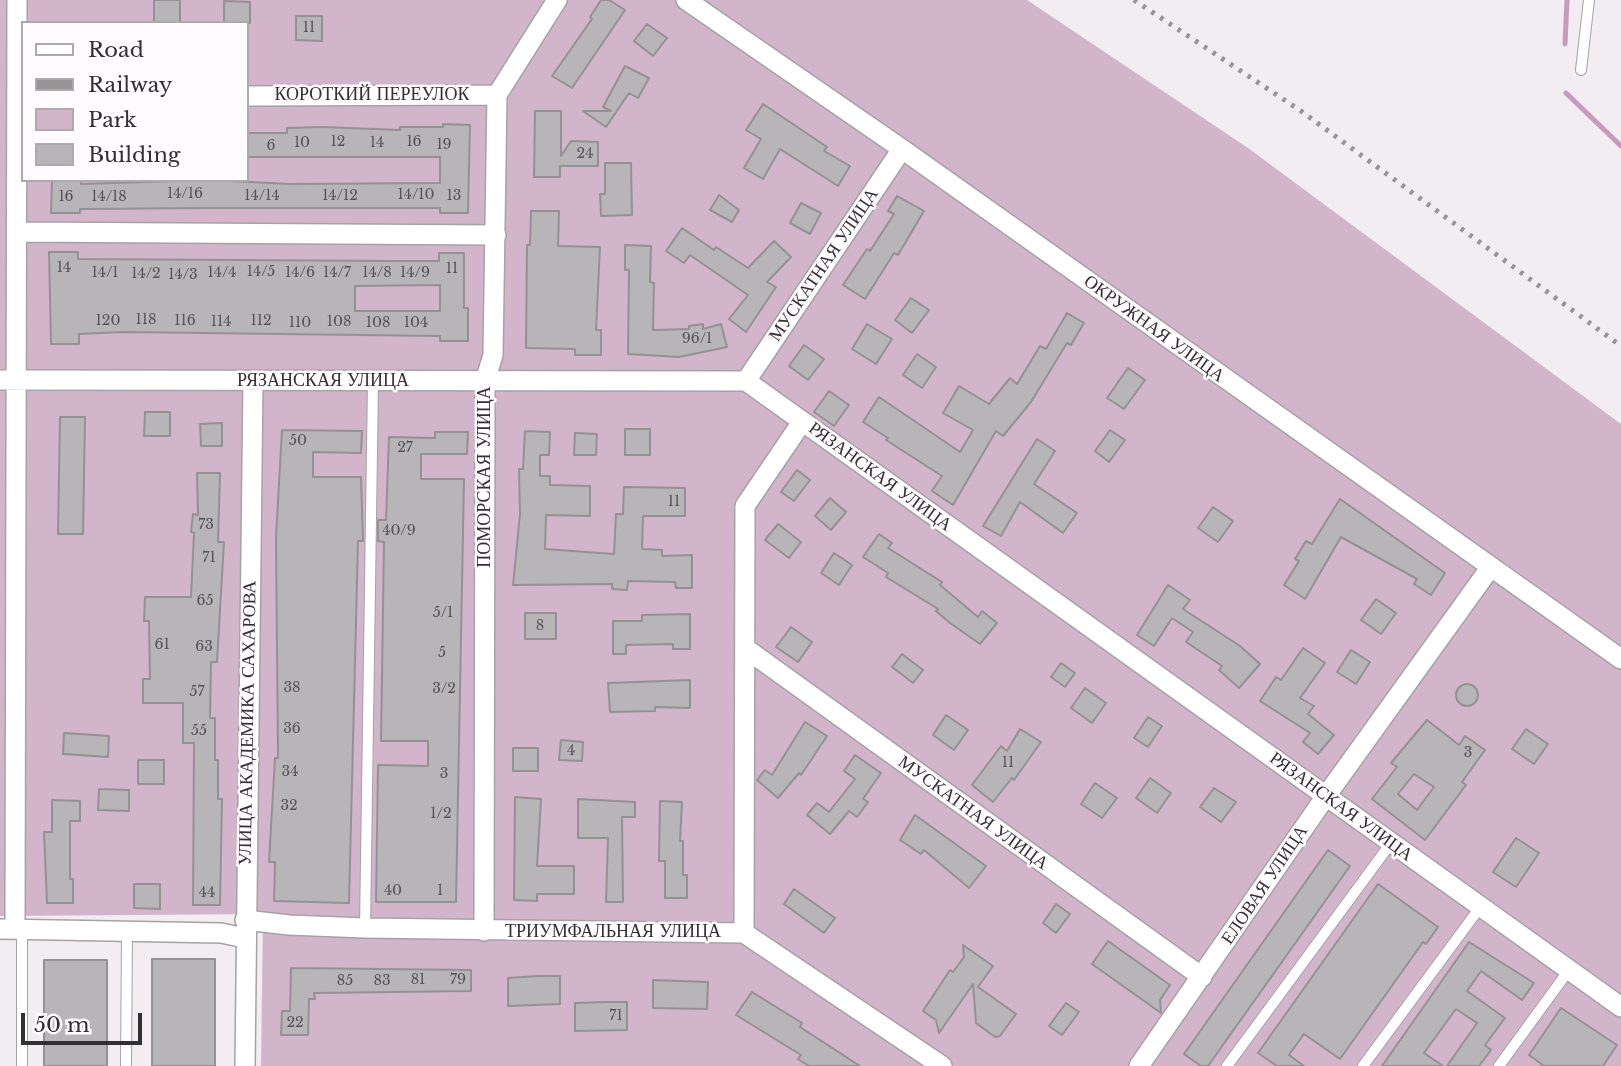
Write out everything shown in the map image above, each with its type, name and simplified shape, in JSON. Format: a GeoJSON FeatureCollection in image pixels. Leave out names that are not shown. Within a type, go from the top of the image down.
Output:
{"type":"FeatureCollection","features":[{"type":"Feature","properties":{"kind":"street"},"geometry":{"type":"LineString","coordinates":[[12,929],[8,380],[18,232],[21,97],[16,0]]}},
{"type":"Feature","properties":{"kind":"street"},"geometry":{"type":"LineString","coordinates":[[497,95],[557,0]]}},
{"type":"Feature","properties":{"kind":"street","name":"ОКРУЖНАЯ УЛИЦА"},"geometry":{"type":"LineString","coordinates":[[686,0],[1621,659]]}},
{"type":"Feature","properties":{"kind":"street","name":"КОРОТКИЙ ПЕРЕУЛОК"},"geometry":{"type":"LineString","coordinates":[[248,96],[497,95]]}},
{"type":"Feature","properties":{"kind":"street","name":"ПОМОРСКАЯ УЛИЦА"},"geometry":{"type":"LineString","coordinates":[[484,931],[485,381],[493,355],[497,95]]}},
{"type":"Feature","properties":{"kind":"street","name":"МУСКАТНАЯ УЛИЦА"},"geometry":{"type":"LineString","coordinates":[[746,381],[901,149]]}},
{"type":"Feature","properties":{"kind":"street"},"geometry":{"type":"LineString","coordinates":[[18,232],[496,235]]}},
{"type":"Feature","properties":{"kind":"street","name":"РЯЗАНСКАЯ УЛИЦА"},"geometry":{"type":"LineString","coordinates":[[8,380],[746,381],[1621,1007]]}},
{"type":"Feature","properties":{"kind":"street","name":"УЛИЦА АКАДЕМИКА САХАРОВА"},"geometry":{"type":"LineString","coordinates":[[244,1066],[253,381]]}},
{"type":"Feature","properties":{"kind":"street"},"geometry":{"type":"LineString","coordinates":[[744,933],[745,506],[802,422]]}},
{"type":"Feature","properties":{"kind":"street","name":"ЕЛОВАЯ УЛИЦА"},"geometry":{"type":"LineString","coordinates":[[1139,1066],[1326,796],[1490,568]]}},
{"type":"Feature","properties":{"kind":"street","name":"МУСКАТНАЯ УЛИЦА"},"geometry":{"type":"LineString","coordinates":[[745,648],[1202,977]]}},
{"type":"Feature","properties":{"kind":"street","name":"ТРИУМФАЛЬНАЯ УЛИЦА"},"geometry":{"type":"LineString","coordinates":[[12,929],[221,933],[289,925],[484,931],[744,933],[942,1066]]}},
{"type":"Feature","properties":{"kind":"lane"},"geometry":{"type":"LineString","coordinates":[[1581,70],[1589,0]]}},
{"type":"Feature","properties":{"kind":"lane"},"geometry":{"type":"LineString","coordinates":[[365,928],[373,381]]}},
{"type":"Feature","properties":{"kind":"lane"},"geometry":{"type":"LineString","coordinates":[[1227,1066],[1391,843]]}},
{"type":"Feature","properties":{"kind":"lane"},"geometry":{"type":"LineString","coordinates":[[1363,1066],[1480,906]]}},
{"type":"Feature","properties":{"kind":"lane"},"geometry":{"type":"LineString","coordinates":[[12,929],[22,1066]]}},
{"type":"Feature","properties":{"kind":"lane"},"geometry":{"type":"LineString","coordinates":[[127,933],[127,1066]]}},
{"type":"Feature","properties":{"kind":"lane"},"geometry":{"type":"LineString","coordinates":[[1499,1066],[1569,970]]}},
{"type":"Feature","properties":{"kind":"green space"},"geometry":{"type":"Polygon","coordinates":[[[0,0],[1027,0],[1248,148],[1621,424],[1621,1066],[261,1066],[263,914],[0,916],[0,0]]]}},
{"type":"Feature","properties":{"kind":"building"},"geometry":{"type":"Polygon","coordinates":[[[154,0],[180,0],[180,21],[154,21],[154,0]]]}},
{"type":"Feature","properties":{"kind":"building"},"geometry":{"type":"Polygon","coordinates":[[[601,0],[609,0],[625,10],[572,88],[552,76],[592,19],[590,17],[601,0]]]}},
{"type":"Feature","properties":{"kind":"building"},"geometry":{"type":"Polygon","coordinates":[[[224,1],[250,2],[250,23],[224,21],[224,1]]]}},
{"type":"Feature","properties":{"kind":"building"},"geometry":{"type":"Polygon","coordinates":[[[296,16],[322,16],[322,41],[296,40],[296,16]]]}},
{"type":"Feature","properties":{"kind":"building"},"geometry":{"type":"Polygon","coordinates":[[[647,24],[667,38],[653,56],[634,41],[647,24]]]}},
{"type":"Feature","properties":{"kind":"building"},"geometry":{"type":"Polygon","coordinates":[[[625,66],[649,78],[638,98],[629,93],[606,127],[583,111],[611,111],[603,107],[625,66]]]}},
{"type":"Feature","properties":{"kind":"building"},"geometry":{"type":"Polygon","coordinates":[[[763,104],[827,147],[824,151],[850,166],[838,186],[780,149],[763,179],[744,168],[761,139],[746,130],[763,104]]]}},
{"type":"Feature","properties":{"kind":"building"},"geometry":{"type":"Polygon","coordinates":[[[535,111],[561,111],[561,156],[571,141],[598,142],[598,166],[560,166],[560,177],[534,177],[535,111]]]}},
{"type":"Feature","properties":{"kind":"building"},"geometry":{"type":"Polygon","coordinates":[[[443,124],[470,125],[468,213],[440,213],[440,208],[205,208],[80,209],[80,213],[51,213],[52,182],[440,183],[440,157],[248,157],[248,133],[287,133],[287,128],[400,130],[400,127],[443,127],[443,124]]]}},
{"type":"Feature","properties":{"kind":"building"},"geometry":{"type":"Polygon","coordinates":[[[605,163],[631,163],[632,215],[601,216],[600,194],[605,194],[605,163]]]}},
{"type":"Feature","properties":{"kind":"building"},"geometry":{"type":"Polygon","coordinates":[[[719,195],[739,210],[732,222],[710,210],[719,195]]]}},
{"type":"Feature","properties":{"kind":"building"},"geometry":{"type":"Polygon","coordinates":[[[897,196],[924,211],[898,255],[894,253],[865,299],[843,285],[894,214],[888,211],[897,196]]]}},
{"type":"Feature","properties":{"kind":"building"},"geometry":{"type":"Polygon","coordinates":[[[801,203],[821,213],[810,234],[790,223],[801,203]]]}},
{"type":"Feature","properties":{"kind":"building"},"geometry":{"type":"Polygon","coordinates":[[[531,211],[559,211],[558,246],[600,247],[596,330],[601,330],[601,355],[575,355],[575,349],[526,348],[527,245],[530,245],[531,211]]]}},
{"type":"Feature","properties":{"kind":"building"},"geometry":{"type":"Polygon","coordinates":[[[682,228],[714,250],[716,247],[748,268],[774,241],[791,257],[767,282],[776,287],[746,332],[729,319],[748,295],[690,255],[684,263],[666,251],[682,228]]]}},
{"type":"Feature","properties":{"kind":"building"},"geometry":{"type":"Polygon","coordinates":[[[625,245],[651,246],[650,282],[654,283],[653,330],[689,329],[689,326],[703,324],[703,329],[721,324],[727,347],[679,357],[628,354],[629,270],[625,270],[625,245]]]}},
{"type":"Feature","properties":{"kind":"building"},"geometry":{"type":"Polygon","coordinates":[[[49,252],[78,252],[78,259],[391,261],[439,261],[439,253],[464,253],[464,308],[468,308],[468,341],[440,341],[440,336],[123,332],[79,334],[79,344],[51,344],[49,252]],[[440,285],[355,286],[355,311],[440,311],[440,285]]]}},
{"type":"Feature","properties":{"kind":"building"},"geometry":{"type":"Polygon","coordinates":[[[911,298],[929,310],[912,333],[895,320],[911,298]]]}},
{"type":"Feature","properties":{"kind":"building"},"geometry":{"type":"Polygon","coordinates":[[[1067,313],[1084,323],[1071,345],[1067,343],[1031,402],[1003,436],[996,431],[953,505],[932,491],[942,476],[863,422],[879,397],[960,452],[973,430],[943,413],[959,386],[989,404],[1010,378],[1017,384],[1040,346],[1046,349],[1067,313]]]}},
{"type":"Feature","properties":{"kind":"building"},"geometry":{"type":"Polygon","coordinates":[[[867,324],[892,339],[876,364],[852,349],[867,324]]]}},
{"type":"Feature","properties":{"kind":"building"},"geometry":{"type":"Polygon","coordinates":[[[804,345],[824,359],[808,380],[789,366],[804,345]]]}},
{"type":"Feature","properties":{"kind":"building"},"geometry":{"type":"Polygon","coordinates":[[[917,354],[936,367],[922,388],[903,375],[917,354]]]}},
{"type":"Feature","properties":{"kind":"building"},"geometry":{"type":"Polygon","coordinates":[[[1128,368],[1145,380],[1124,409],[1107,398],[1128,368]]]}},
{"type":"Feature","properties":{"kind":"building"},"geometry":{"type":"Polygon","coordinates":[[[829,391],[849,405],[834,426],[814,412],[829,391]]]}},
{"type":"Feature","properties":{"kind":"building"},"geometry":{"type":"Polygon","coordinates":[[[145,412],[170,412],[170,436],[144,436],[145,412]]]}},
{"type":"Feature","properties":{"kind":"building"},"geometry":{"type":"Polygon","coordinates":[[[60,417],[85,417],[83,534],[58,534],[60,417]]]}},
{"type":"Feature","properties":{"kind":"building"},"geometry":{"type":"Polygon","coordinates":[[[222,423],[222,446],[201,446],[200,424],[222,423]]]}},
{"type":"Feature","properties":{"kind":"building"},"geometry":{"type":"Polygon","coordinates":[[[625,429],[650,429],[650,455],[625,455],[625,429]]]}},
{"type":"Feature","properties":{"kind":"building"},"geometry":{"type":"Polygon","coordinates":[[[282,430],[362,431],[361,453],[313,452],[313,477],[361,477],[363,541],[358,541],[349,903],[274,901],[275,862],[269,862],[275,758],[278,758],[276,537],[282,430]]]}},
{"type":"Feature","properties":{"kind":"building"},"geometry":{"type":"Polygon","coordinates":[[[1110,430],[1125,440],[1109,462],[1095,451],[1110,430]]]}},
{"type":"Feature","properties":{"kind":"building"},"geometry":{"type":"Polygon","coordinates":[[[525,431],[550,432],[549,455],[540,455],[540,476],[550,476],[550,485],[590,486],[590,516],[546,515],[545,549],[614,554],[616,514],[623,514],[624,487],[685,488],[685,516],[643,516],[642,549],[662,550],[662,556],[692,555],[692,588],[676,588],[675,582],[628,581],[627,590],[612,589],[612,584],[513,585],[520,514],[519,469],[523,469],[525,431]]]}},
{"type":"Feature","properties":{"kind":"building"},"geometry":{"type":"Polygon","coordinates":[[[435,432],[468,432],[467,454],[421,454],[421,479],[464,479],[456,902],[376,902],[378,765],[428,766],[428,741],[381,741],[384,542],[378,541],[378,520],[386,520],[389,437],[435,438],[435,432]]]}},
{"type":"Feature","properties":{"kind":"building"},"geometry":{"type":"Polygon","coordinates":[[[575,433],[597,434],[596,455],[574,455],[575,433]]]}},
{"type":"Feature","properties":{"kind":"building"},"geometry":{"type":"Polygon","coordinates":[[[1037,439],[1055,451],[1034,484],[1077,513],[1063,533],[1020,502],[1001,536],[983,526],[1037,439]]]}},
{"type":"Feature","properties":{"kind":"building"},"geometry":{"type":"Polygon","coordinates":[[[797,470],[810,480],[794,501],[781,492],[797,470]]]}},
{"type":"Feature","properties":{"kind":"building"},"geometry":{"type":"Polygon","coordinates":[[[197,473],[220,473],[218,542],[224,542],[217,662],[211,662],[210,718],[215,718],[218,799],[222,799],[220,905],[193,905],[194,743],[183,743],[183,703],[143,703],[143,679],[150,679],[149,621],[144,621],[145,597],[191,597],[194,533],[191,532],[193,514],[198,515],[197,473]]]}},
{"type":"Feature","properties":{"kind":"building"},"geometry":{"type":"Polygon","coordinates":[[[830,498],[846,512],[831,530],[815,516],[830,498]]]}},
{"type":"Feature","properties":{"kind":"building"},"geometry":{"type":"Polygon","coordinates":[[[1340,499],[1445,573],[1431,595],[1414,584],[1417,579],[1341,537],[1305,599],[1284,585],[1299,561],[1295,559],[1306,541],[1312,544],[1340,499]]]}},
{"type":"Feature","properties":{"kind":"building"},"geometry":{"type":"Polygon","coordinates":[[[1213,507],[1233,521],[1218,542],[1198,528],[1213,507]]]}},
{"type":"Feature","properties":{"kind":"building"},"geometry":{"type":"Polygon","coordinates":[[[778,524],[801,542],[789,558],[765,540],[778,524]]]}},
{"type":"Feature","properties":{"kind":"building"},"geometry":{"type":"Polygon","coordinates":[[[879,534],[892,543],[888,548],[942,582],[940,585],[978,617],[982,611],[997,623],[980,644],[950,623],[936,611],[938,609],[886,577],[888,573],[863,557],[879,534]]]}},
{"type":"Feature","properties":{"kind":"building"},"geometry":{"type":"Polygon","coordinates":[[[834,553],[852,565],[839,585],[821,573],[834,553]]]}},
{"type":"Feature","properties":{"kind":"building"},"geometry":{"type":"Polygon","coordinates":[[[1168,585],[1190,600],[1183,609],[1240,646],[1260,664],[1239,688],[1219,670],[1222,666],[1186,642],[1193,632],[1172,618],[1154,646],[1137,635],[1168,585]]]}},
{"type":"Feature","properties":{"kind":"building"},"geometry":{"type":"Polygon","coordinates":[[[1376,599],[1396,613],[1381,634],[1361,620],[1376,599]]]}},
{"type":"Feature","properties":{"kind":"building"},"geometry":{"type":"Polygon","coordinates":[[[525,613],[556,613],[556,639],[525,639],[525,613]]]}},
{"type":"Feature","properties":{"kind":"building"},"geometry":{"type":"Polygon","coordinates":[[[690,614],[690,649],[673,649],[673,644],[626,645],[626,654],[613,654],[613,621],[642,621],[642,615],[690,614]]]}},
{"type":"Feature","properties":{"kind":"building"},"geometry":{"type":"Polygon","coordinates":[[[791,627],[812,642],[798,662],[776,647],[791,627]]]}},
{"type":"Feature","properties":{"kind":"building"},"geometry":{"type":"Polygon","coordinates":[[[1303,648],[1325,663],[1300,698],[1314,706],[1308,714],[1334,735],[1318,754],[1303,742],[1310,733],[1260,701],[1276,677],[1281,680],[1303,648]]]}},
{"type":"Feature","properties":{"kind":"building"},"geometry":{"type":"Polygon","coordinates":[[[1351,650],[1370,662],[1356,684],[1337,672],[1351,650]]]}},
{"type":"Feature","properties":{"kind":"building"},"geometry":{"type":"Polygon","coordinates":[[[902,654],[923,670],[913,683],[892,667],[902,654]]]}},
{"type":"Feature","properties":{"kind":"building"},"geometry":{"type":"Polygon","coordinates":[[[1061,663],[1075,673],[1065,687],[1051,677],[1061,663]]]}},
{"type":"Feature","properties":{"kind":"building"},"geometry":{"type":"Polygon","coordinates":[[[690,680],[690,708],[655,707],[655,711],[610,712],[608,683],[690,680]]]}},
{"type":"Feature","properties":{"kind":"building"},"geometry":{"type":"Polygon","coordinates":[[[1467,684],[1475,687],[1478,695],[1475,703],[1467,706],[1459,703],[1456,695],[1459,687],[1467,684]]]}},
{"type":"Feature","properties":{"kind":"building"},"geometry":{"type":"Polygon","coordinates":[[[1085,688],[1106,703],[1092,723],[1071,708],[1085,688]]]}},
{"type":"Feature","properties":{"kind":"building"},"geometry":{"type":"Polygon","coordinates":[[[946,715],[968,730],[954,750],[933,735],[946,715]]]}},
{"type":"Feature","properties":{"kind":"building"},"geometry":{"type":"Polygon","coordinates":[[[1148,717],[1162,726],[1148,747],[1134,738],[1148,717]]]}},
{"type":"Feature","properties":{"kind":"building"},"geometry":{"type":"Polygon","coordinates":[[[1427,720],[1459,745],[1465,736],[1485,750],[1462,782],[1466,785],[1425,840],[1372,799],[1397,767],[1391,763],[1427,720]],[[1414,774],[1398,794],[1417,810],[1434,787],[1414,774]]]}},
{"type":"Feature","properties":{"kind":"building"},"geometry":{"type":"Polygon","coordinates":[[[805,722],[827,736],[801,775],[799,773],[778,798],[757,780],[765,770],[772,775],[805,722]]]}},
{"type":"Feature","properties":{"kind":"building"},"geometry":{"type":"Polygon","coordinates":[[[1020,729],[1041,742],[1014,780],[1012,778],[993,802],[972,785],[1001,746],[1007,751],[1020,729]]]}},
{"type":"Feature","properties":{"kind":"building"},"geometry":{"type":"Polygon","coordinates":[[[1526,729],[1548,744],[1534,764],[1512,749],[1526,729]]]}},
{"type":"Feature","properties":{"kind":"building"},"geometry":{"type":"Polygon","coordinates":[[[64,733],[109,736],[108,757],[63,754],[64,733]]]}},
{"type":"Feature","properties":{"kind":"building"},"geometry":{"type":"Polygon","coordinates":[[[561,740],[583,742],[582,761],[559,760],[561,740]]]}},
{"type":"Feature","properties":{"kind":"building"},"geometry":{"type":"Polygon","coordinates":[[[513,748],[538,748],[538,771],[513,771],[513,748]]]}},
{"type":"Feature","properties":{"kind":"building"},"geometry":{"type":"Polygon","coordinates":[[[855,755],[881,773],[863,799],[868,802],[857,817],[849,811],[830,834],[807,815],[817,803],[829,812],[855,779],[844,771],[855,755]]]}},
{"type":"Feature","properties":{"kind":"building"},"geometry":{"type":"Polygon","coordinates":[[[138,760],[164,760],[164,784],[138,784],[138,760]]]}},
{"type":"Feature","properties":{"kind":"building"},"geometry":{"type":"Polygon","coordinates":[[[1150,778],[1171,793],[1157,813],[1136,798],[1150,778]]]}},
{"type":"Feature","properties":{"kind":"building"},"geometry":{"type":"Polygon","coordinates":[[[1095,783],[1117,798],[1102,818],[1081,804],[1095,783]]]}},
{"type":"Feature","properties":{"kind":"building"},"geometry":{"type":"Polygon","coordinates":[[[1214,788],[1236,802],[1221,822],[1200,807],[1214,788]]]}},
{"type":"Feature","properties":{"kind":"building"},"geometry":{"type":"Polygon","coordinates":[[[99,789],[129,790],[129,811],[98,810],[99,789]]]}},
{"type":"Feature","properties":{"kind":"building"},"geometry":{"type":"Polygon","coordinates":[[[515,797],[541,799],[537,866],[574,866],[574,894],[537,894],[537,901],[514,900],[515,797]]]}},
{"type":"Feature","properties":{"kind":"building"},"geometry":{"type":"Polygon","coordinates":[[[578,799],[635,802],[635,817],[622,817],[623,902],[606,902],[608,838],[578,838],[578,799]]]}},
{"type":"Feature","properties":{"kind":"building"},"geometry":{"type":"Polygon","coordinates":[[[52,800],[80,801],[80,821],[70,821],[70,879],[73,879],[73,903],[47,903],[44,832],[52,832],[52,800]]]}},
{"type":"Feature","properties":{"kind":"building"},"geometry":{"type":"Polygon","coordinates":[[[660,801],[682,802],[680,841],[683,841],[683,875],[687,875],[687,898],[665,898],[665,861],[659,861],[660,801]]]}},
{"type":"Feature","properties":{"kind":"building"},"geometry":{"type":"Polygon","coordinates":[[[915,815],[986,866],[969,888],[924,850],[921,854],[900,840],[915,815]]]}},
{"type":"Feature","properties":{"kind":"building"},"geometry":{"type":"Polygon","coordinates":[[[1516,838],[1539,853],[1516,887],[1493,872],[1516,838]]]}},
{"type":"Feature","properties":{"kind":"building"},"geometry":{"type":"Polygon","coordinates":[[[1328,850],[1350,866],[1208,1066],[1201,1066],[1184,1054],[1328,850]]]}},
{"type":"Feature","properties":{"kind":"building"},"geometry":{"type":"Polygon","coordinates":[[[134,884],[160,884],[160,909],[134,908],[134,884]]]}},
{"type":"Feature","properties":{"kind":"building"},"geometry":{"type":"Polygon","coordinates":[[[1378,884],[1438,927],[1426,944],[1423,942],[1340,1059],[1304,1034],[1289,1055],[1304,1066],[1277,1066],[1258,1053],[1378,884]]]}},
{"type":"Feature","properties":{"kind":"building"},"geometry":{"type":"Polygon","coordinates":[[[794,889],[835,918],[824,933],[784,904],[794,889]]]}},
{"type":"Feature","properties":{"kind":"building"},"geometry":{"type":"Polygon","coordinates":[[[1056,904],[1070,914],[1056,933],[1043,923],[1056,904]]]}},
{"type":"Feature","properties":{"kind":"building"},"geometry":{"type":"Polygon","coordinates":[[[1108,941],[1170,985],[1160,1000],[1161,1013],[1092,964],[1108,941]]]}},
{"type":"Feature","properties":{"kind":"building"},"geometry":{"type":"Polygon","coordinates":[[[1469,942],[1534,983],[1522,1000],[1481,971],[1467,991],[1505,1018],[1485,1045],[1491,1050],[1479,1066],[1447,1066],[1477,1023],[1456,1009],[1424,1053],[1443,1066],[1382,1066],[1469,942]]]}},
{"type":"Feature","properties":{"kind":"building"},"geometry":{"type":"Polygon","coordinates":[[[963,945],[993,966],[978,987],[1016,1014],[1000,1036],[995,1037],[976,1023],[973,984],[939,1033],[936,1020],[923,1011],[950,970],[953,972],[964,957],[963,945]]]}},
{"type":"Feature","properties":{"kind":"building"},"geometry":{"type":"Polygon","coordinates":[[[152,959],[215,959],[215,1066],[152,1066],[152,959]]]}},
{"type":"Feature","properties":{"kind":"building"},"geometry":{"type":"Polygon","coordinates":[[[44,960],[107,960],[107,1066],[44,1066],[44,960]]]}},
{"type":"Feature","properties":{"kind":"building"},"geometry":{"type":"Polygon","coordinates":[[[291,968],[471,970],[471,991],[314,993],[315,999],[309,999],[308,1035],[281,1035],[282,1011],[290,1011],[291,968]]]}},
{"type":"Feature","properties":{"kind":"building"},"geometry":{"type":"Polygon","coordinates":[[[560,976],[560,1004],[508,1006],[508,978],[560,976]]]}},
{"type":"Feature","properties":{"kind":"building"},"geometry":{"type":"Polygon","coordinates":[[[653,980],[708,982],[707,1009],[653,1008],[653,980]]]}},
{"type":"Feature","properties":{"kind":"building"},"geometry":{"type":"Polygon","coordinates":[[[752,992],[802,1023],[800,1027],[860,1066],[809,1066],[798,1059],[801,1055],[736,1015],[752,992]]]}},
{"type":"Feature","properties":{"kind":"building"},"geometry":{"type":"Polygon","coordinates":[[[627,1002],[627,1030],[575,1031],[575,1003],[627,1002]]]}},
{"type":"Feature","properties":{"kind":"building"},"geometry":{"type":"Polygon","coordinates":[[[1066,1003],[1079,1012],[1062,1035],[1049,1026],[1066,1003]]]}},
{"type":"Feature","properties":{"kind":"building"},"geometry":{"type":"Polygon","coordinates":[[[1561,1008],[1617,1045],[1603,1066],[1544,1066],[1529,1055],[1561,1008]]]}},
{"type":"Feature","properties":{"kind":"waterway"},"geometry":{"type":"LineString","coordinates":[[1565,44],[1567,0]]}},
{"type":"Feature","properties":{"kind":"waterway"},"geometry":{"type":"LineString","coordinates":[[1566,93],[1621,146]]}},
{"type":"Feature","properties":{"kind":"railway"},"geometry":{"type":"LineString","coordinates":[[1134,0],[1301,111],[1621,346]]}}]}
